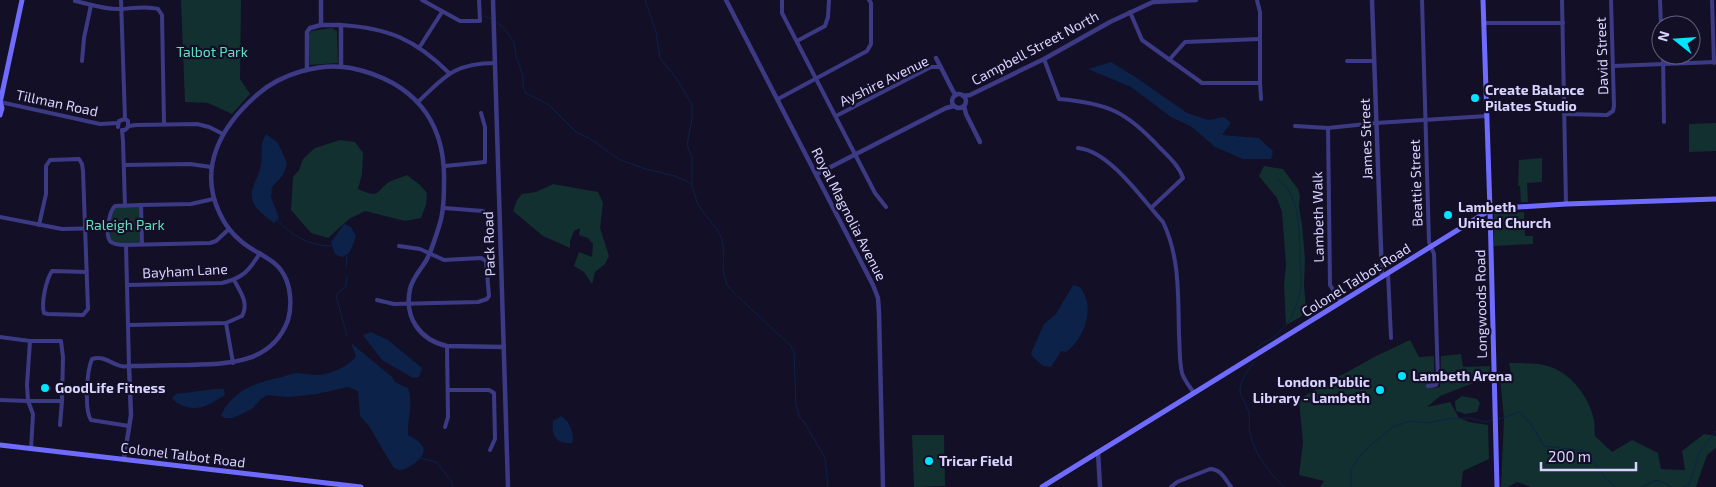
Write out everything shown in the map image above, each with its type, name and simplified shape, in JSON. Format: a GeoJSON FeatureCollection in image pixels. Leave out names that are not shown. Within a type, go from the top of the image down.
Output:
{"type":"FeatureCollection","features":[{"type":"Feature","properties":{"kind":"main road"},"geometry":{"type":"LineString","coordinates":[[0,115],[2,108],[0,102],[22,0]]}},
{"type":"Feature","properties":{"kind":"main road","name":"Longwoods Road"},"geometry":{"type":"LineString","coordinates":[[1483,0],[1496,487]]}},
{"type":"Feature","properties":{"kind":"main road","name":"Colonel Talbot Road"},"geometry":{"type":"LineString","coordinates":[[1042,487],[1490,210],[1566,204],[1716,199]]}},
{"type":"Feature","properties":{"kind":"main road","name":"Colonel Talbot Road"},"geometry":{"type":"LineString","coordinates":[[1,445],[361,487]]}},
{"type":"Feature","properties":{"kind":"street"},"geometry":{"type":"LineString","coordinates":[[121,0],[124,110],[121,125],[124,141],[125,206]]}},
{"type":"Feature","properties":{"kind":"street"},"geometry":{"type":"LineString","coordinates":[[321,0],[321,25]]}},
{"type":"Feature","properties":{"kind":"street"},"geometry":{"type":"LineString","coordinates":[[422,0],[428,1],[442,12],[460,21],[480,21],[479,0]]}},
{"type":"Feature","properties":{"kind":"street","name":"Pack Road"},"geometry":{"type":"LineString","coordinates":[[493,0],[508,487]]}},
{"type":"Feature","properties":{"kind":"street","name":"Royal Magnolia Avenue"},"geometry":{"type":"LineString","coordinates":[[726,0],[817,174],[878,298],[883,487]]}},
{"type":"Feature","properties":{"kind":"street"},"geometry":{"type":"LineString","coordinates":[[782,0],[782,13],[875,193],[886,207]]}},
{"type":"Feature","properties":{"kind":"street"},"geometry":{"type":"LineString","coordinates":[[797,41],[825,26],[828,18],[829,0]]}},
{"type":"Feature","properties":{"kind":"street"},"geometry":{"type":"LineString","coordinates":[[778,99],[867,52],[871,44],[871,3],[869,0]]}},
{"type":"Feature","properties":{"kind":"street","name":"Campbell Street North"},"geometry":{"type":"LineString","coordinates":[[955,100],[963,96],[970,96],[1044,59],[1110,22],[1152,2],[1196,0]]}},
{"type":"Feature","properties":{"kind":"street"},"geometry":{"type":"LineString","coordinates":[[1257,0],[1260,12],[1261,99]]}},
{"type":"Feature","properties":{"kind":"street","name":"James Street"},"geometry":{"type":"LineString","coordinates":[[1372,0],[1382,277]]}},
{"type":"Feature","properties":{"kind":"street","name":"Beattie Street"},"geometry":{"type":"LineString","coordinates":[[1422,0],[1429,242],[1434,254],[1438,380],[1436,386],[1428,386]]}},
{"type":"Feature","properties":{"kind":"street"},"geometry":{"type":"LineString","coordinates":[[1562,0],[1566,204]]}},
{"type":"Feature","properties":{"kind":"street","name":"David Street"},"geometry":{"type":"LineString","coordinates":[[1564,114],[1607,115],[1613,111],[1611,0]]}},
{"type":"Feature","properties":{"kind":"street"},"geometry":{"type":"LineString","coordinates":[[1660,0],[1661,15]]}},
{"type":"Feature","properties":{"kind":"street"},"geometry":{"type":"LineString","coordinates":[[1701,63],[1715,62],[1712,0]]}},
{"type":"Feature","properties":{"kind":"street"},"geometry":{"type":"LineString","coordinates":[[75,1],[100,8],[152,7],[158,9],[162,15],[164,124]]}},
{"type":"Feature","properties":{"kind":"street"},"geometry":{"type":"LineString","coordinates":[[82,61],[84,38],[91,5]]}},
{"type":"Feature","properties":{"kind":"street"},"geometry":{"type":"LineString","coordinates":[[419,48],[442,12]]}},
{"type":"Feature","properties":{"kind":"street"},"geometry":{"type":"LineString","coordinates":[[1130,12],[1142,40],[1202,83],[1260,84]]}},
{"type":"Feature","properties":{"kind":"street"},"geometry":{"type":"LineString","coordinates":[[1484,23],[1563,23]]}},
{"type":"Feature","properties":{"kind":"street"},"geometry":{"type":"LineString","coordinates":[[307,70],[307,32],[310,28],[321,25],[341,25],[361,26],[392,33],[437,60],[449,73]]}},
{"type":"Feature","properties":{"kind":"street"},"geometry":{"type":"LineString","coordinates":[[341,25],[342,67]]}},
{"type":"Feature","properties":{"kind":"street"},"geometry":{"type":"LineString","coordinates":[[1169,60],[1185,42],[1260,39]]}},
{"type":"Feature","properties":{"kind":"street"},"geometry":{"type":"LineString","coordinates":[[934,67],[937,59]]}},
{"type":"Feature","properties":{"kind":"street","name":"Ayshire Avenue"},"geometry":{"type":"LineString","coordinates":[[937,59],[955,100]]}},
{"type":"Feature","properties":{"kind":"street"},"geometry":{"type":"LineString","coordinates":[[1044,59],[1059,99],[1090,102],[1120,113],[1145,132],[1180,170],[1183,178],[1151,208]]}},
{"type":"Feature","properties":{"kind":"street"},"geometry":{"type":"LineString","coordinates":[[1347,62],[1374,61]]}},
{"type":"Feature","properties":{"kind":"street"},"geometry":{"type":"LineString","coordinates":[[418,102],[449,73],[471,64],[495,63]]}},
{"type":"Feature","properties":{"kind":"street"},"geometry":{"type":"LineString","coordinates":[[1613,66],[1651,64]]}},
{"type":"Feature","properties":{"kind":"street"},"geometry":{"type":"LineString","coordinates":[[1663,65],[1664,122]]}},
{"type":"Feature","properties":{"kind":"street"},"geometry":{"type":"LineString","coordinates":[[129,426],[91,420],[89,417],[87,408],[88,368],[92,359],[102,358],[119,367],[232,363],[265,350],[277,340],[289,316],[290,296],[284,276],[277,266],[260,253],[243,244],[229,230],[213,198],[211,167],[215,151],[223,134],[244,106],[263,90],[285,77],[307,70],[342,67],[379,76],[398,85],[418,102],[427,114],[436,129],[445,166],[444,208],[429,254],[410,288],[411,319],[419,332],[433,341],[448,346],[504,346]]}},
{"type":"Feature","properties":{"kind":"street","name":"Ayshire Avenue"},"geometry":{"type":"LineString","coordinates":[[836,116],[934,67],[941,67]]}},
{"type":"Feature","properties":{"kind":"street"},"geometry":{"type":"LineString","coordinates":[[963,96],[966,114]]}},
{"type":"Feature","properties":{"kind":"street","name":"Campbell Street North"},"geometry":{"type":"LineString","coordinates":[[965,103],[970,96]]}},
{"type":"Feature","properties":{"kind":"street"},"geometry":{"type":"LineString","coordinates":[[955,100],[965,103]]}},
{"type":"Feature","properties":{"kind":"street"},"geometry":{"type":"LineString","coordinates":[[817,174],[946,108],[955,100]]}},
{"type":"Feature","properties":{"kind":"street"},"geometry":{"type":"LineString","coordinates":[[955,100],[966,114],[980,142]]}},
{"type":"Feature","properties":{"kind":"street","name":"Tillman Road"},"geometry":{"type":"LineString","coordinates":[[0,102],[100,124],[121,125]]}},
{"type":"Feature","properties":{"kind":"street"},"geometry":{"type":"LineString","coordinates":[[445,166],[485,162],[485,127],[481,113]]}},
{"type":"Feature","properties":{"kind":"street"},"geometry":{"type":"LineString","coordinates":[[1294,126],[1328,128],[1487,116]]}},
{"type":"Feature","properties":{"kind":"street"},"geometry":{"type":"LineString","coordinates":[[121,125],[196,124],[209,126],[223,134]]}},
{"type":"Feature","properties":{"kind":"street"},"geometry":{"type":"LineString","coordinates":[[121,125],[129,125]]}},
{"type":"Feature","properties":{"kind":"street","name":"Lambeth Walk"},"geometry":{"type":"LineString","coordinates":[[1328,128],[1330,285],[1341,302]]}},
{"type":"Feature","properties":{"kind":"street"},"geometry":{"type":"LineString","coordinates":[[1078,148],[1092,151],[1111,164],[1163,222],[1174,254],[1178,278],[1182,375],[1194,393]]}},
{"type":"Feature","properties":{"kind":"street"},"geometry":{"type":"LineString","coordinates":[[39,225],[46,194],[46,166],[48,162],[50,160],[75,158],[80,161],[83,171],[87,272],[88,309],[83,315],[44,313],[49,276],[52,271],[87,272]]}},
{"type":"Feature","properties":{"kind":"street"},"geometry":{"type":"LineString","coordinates":[[125,165],[190,164],[211,167]]}},
{"type":"Feature","properties":{"kind":"street"},"geometry":{"type":"LineString","coordinates":[[213,198],[191,204],[115,206],[109,215],[110,241],[114,244],[126,245],[210,243],[216,241],[229,230]]}},
{"type":"Feature","properties":{"kind":"street"},"geometry":{"type":"LineString","coordinates":[[141,205],[142,244]]}},
{"type":"Feature","properties":{"kind":"street"},"geometry":{"type":"LineString","coordinates":[[444,208],[483,211]]}},
{"type":"Feature","properties":{"kind":"street"},"geometry":{"type":"LineString","coordinates":[[0,217],[62,229],[109,228]]}},
{"type":"Feature","properties":{"kind":"street"},"geometry":{"type":"LineString","coordinates":[[124,460],[131,415],[126,245]]}},
{"type":"Feature","properties":{"kind":"street"},"geometry":{"type":"LineString","coordinates":[[377,300],[394,304],[478,302],[487,299],[489,296],[486,261],[481,258],[444,260],[420,249],[399,246]]}},
{"type":"Feature","properties":{"kind":"street","name":"Bayham Lane"},"geometry":{"type":"LineString","coordinates":[[127,285],[222,283],[243,276],[260,253]]}},
{"type":"Feature","properties":{"kind":"street"},"geometry":{"type":"LineString","coordinates":[[1388,274],[1391,338]]}},
{"type":"Feature","properties":{"kind":"street"},"geometry":{"type":"LineString","coordinates":[[129,325],[226,323],[242,316],[245,310],[244,298],[234,280]]}},
{"type":"Feature","properties":{"kind":"street"},"geometry":{"type":"LineString","coordinates":[[226,323],[232,363]]}},
{"type":"Feature","properties":{"kind":"street"},"geometry":{"type":"LineString","coordinates":[[0,337],[30,341],[62,341],[60,425]]}},
{"type":"Feature","properties":{"kind":"street"},"geometry":{"type":"LineString","coordinates":[[30,341],[27,385],[28,401],[33,414],[31,449]]}},
{"type":"Feature","properties":{"kind":"street"},"geometry":{"type":"LineString","coordinates":[[446,427],[448,417],[448,346]]}},
{"type":"Feature","properties":{"kind":"street"},"geometry":{"type":"LineString","coordinates":[[448,390],[489,390],[494,393],[495,439],[490,450]]}},
{"type":"Feature","properties":{"kind":"street"},"geometry":{"type":"LineString","coordinates":[[0,400],[62,401]]}},
{"type":"Feature","properties":{"kind":"street"},"geometry":{"type":"LineString","coordinates":[[1098,452],[1100,487]]}},
{"type":"Feature","properties":{"kind":"street"},"geometry":{"type":"LineString","coordinates":[[1171,487],[1177,482],[1210,469],[1216,469],[1231,487]]}},
{"type":"Feature","properties":{"kind":"green space","name":"Talbot Park"},"geometry":{"type":"Polygon","coordinates":[[[181,0],[241,0],[240,79],[250,94],[232,114],[208,103],[185,102],[181,0]]]}},
{"type":"Feature","properties":{"kind":"green space"},"geometry":{"type":"Polygon","coordinates":[[[331,28],[337,31],[338,63],[310,65],[309,35],[311,31],[331,28]]]}},
{"type":"Feature","properties":{"kind":"green space"},"geometry":{"type":"Polygon","coordinates":[[[1716,123],[1716,151],[1689,152],[1689,124],[1716,123]]]}},
{"type":"Feature","properties":{"kind":"green space"},"geometry":{"type":"Polygon","coordinates":[[[340,140],[355,142],[363,153],[362,174],[358,189],[375,194],[391,181],[407,175],[420,185],[427,193],[426,205],[421,218],[405,221],[365,211],[349,219],[328,238],[311,233],[291,210],[293,177],[299,170],[303,159],[315,148],[340,140]]]}},
{"type":"Feature","properties":{"kind":"green space"},"geometry":{"type":"Polygon","coordinates":[[[1542,158],[1542,182],[1527,183],[1528,202],[1521,202],[1520,186],[1518,186],[1519,160],[1542,158]]]}},
{"type":"Feature","properties":{"kind":"green space"},"geometry":{"type":"Polygon","coordinates":[[[1264,166],[1283,169],[1298,189],[1300,196],[1299,207],[1305,259],[1306,310],[1301,317],[1286,325],[1284,285],[1286,265],[1282,212],[1277,198],[1259,176],[1264,166]]]}},
{"type":"Feature","properties":{"kind":"green space"},"geometry":{"type":"Polygon","coordinates":[[[553,184],[598,192],[603,203],[600,228],[609,256],[605,264],[595,272],[592,284],[584,272],[574,266],[579,252],[592,257],[593,244],[588,238],[579,235],[580,228],[574,231],[570,241],[570,248],[543,236],[513,211],[517,200],[522,194],[536,192],[553,184]]]}},
{"type":"Feature","properties":{"kind":"green space","name":"Raleigh Park"},"geometry":{"type":"Polygon","coordinates":[[[141,205],[142,244],[114,244],[109,238],[110,211],[115,206],[141,205]]]}},
{"type":"Feature","properties":{"kind":"green space"},"geometry":{"type":"Polygon","coordinates":[[[1524,212],[1525,236],[1533,236],[1533,244],[1494,246],[1494,214],[1524,212]]]}},
{"type":"Feature","properties":{"kind":"green space"},"geometry":{"type":"Polygon","coordinates":[[[1410,340],[1419,357],[1434,356],[1434,388],[1440,387],[1441,356],[1461,354],[1463,367],[1490,366],[1489,377],[1440,396],[1427,407],[1450,402],[1459,418],[1469,422],[1488,425],[1489,459],[1463,471],[1461,487],[1320,487],[1324,481],[1299,475],[1303,443],[1299,399],[1374,357],[1410,340]]]}},
{"type":"Feature","properties":{"kind":"green space"},"geometry":{"type":"Polygon","coordinates":[[[1509,363],[1544,365],[1562,372],[1569,378],[1577,385],[1588,402],[1594,420],[1595,436],[1612,452],[1632,440],[1658,453],[1661,469],[1685,470],[1682,451],[1704,434],[1716,436],[1716,448],[1707,455],[1696,487],[1531,487],[1517,482],[1508,487],[1501,487],[1504,419],[1500,377],[1512,377],[1509,363]]]}},
{"type":"Feature","properties":{"kind":"green space"},"geometry":{"type":"Polygon","coordinates":[[[1462,396],[1477,399],[1480,403],[1477,412],[1465,414],[1456,411],[1455,401],[1462,396]]]}},
{"type":"Feature","properties":{"kind":"green space","name":"Tricar Field"},"geometry":{"type":"Polygon","coordinates":[[[912,435],[944,435],[945,486],[914,487],[912,435]]]}},
{"type":"Feature","properties":{"kind":"water"},"geometry":{"type":"Polygon","coordinates":[[[1111,62],[1187,113],[1208,120],[1224,117],[1231,123],[1222,135],[1259,138],[1273,151],[1271,159],[1243,159],[1215,147],[1192,127],[1171,117],[1131,87],[1088,69],[1111,62]]]}},
{"type":"Feature","properties":{"kind":"water"},"geometry":{"type":"Polygon","coordinates":[[[266,134],[278,143],[287,163],[283,175],[272,187],[271,197],[279,218],[274,223],[257,208],[252,199],[253,188],[262,160],[262,146],[266,134]]]}},
{"type":"Feature","properties":{"kind":"water"},"geometry":{"type":"Polygon","coordinates":[[[344,224],[351,227],[356,236],[350,252],[341,257],[335,254],[331,242],[344,224]]]}},
{"type":"Feature","properties":{"kind":"water"},"geometry":{"type":"Polygon","coordinates":[[[1073,285],[1080,287],[1085,295],[1087,304],[1088,313],[1083,331],[1073,346],[1066,352],[1061,351],[1051,367],[1043,366],[1031,353],[1044,324],[1056,314],[1073,285]]]}},
{"type":"Feature","properties":{"kind":"water"},"geometry":{"type":"Polygon","coordinates":[[[371,332],[388,340],[422,368],[419,377],[413,378],[382,360],[363,335],[371,332]]]}},
{"type":"Feature","properties":{"kind":"water"},"geometry":{"type":"Polygon","coordinates":[[[351,343],[392,377],[395,382],[408,388],[410,406],[408,435],[420,443],[424,451],[420,458],[408,468],[400,470],[393,467],[369,426],[360,416],[358,391],[348,387],[317,394],[288,397],[267,395],[252,409],[233,418],[224,418],[221,415],[231,400],[252,386],[296,373],[324,374],[344,366],[356,356],[351,343]]]}},
{"type":"Feature","properties":{"kind":"water"},"geometry":{"type":"Polygon","coordinates":[[[224,389],[225,395],[199,408],[181,405],[172,398],[176,394],[224,389]]]}},
{"type":"Feature","properties":{"kind":"water"},"geometry":{"type":"Polygon","coordinates":[[[561,416],[571,428],[572,443],[562,442],[554,435],[553,421],[561,416]]]}},
{"type":"Feature","properties":{"kind":"waterway"},"geometry":{"type":"LineString","coordinates":[[645,0],[656,32],[660,58],[677,79],[692,105],[692,118],[687,145],[692,157],[692,186],[698,205],[722,239],[724,254],[723,270],[727,285],[791,346],[794,352],[796,405],[799,416],[825,458],[828,487]]}},
{"type":"Feature","properties":{"kind":"waterway"},"geometry":{"type":"LineString","coordinates":[[485,16],[491,19]]}},
{"type":"Feature","properties":{"kind":"waterway"},"geometry":{"type":"LineString","coordinates":[[495,21],[503,27],[514,42],[516,56],[523,76],[523,87],[526,93],[549,105],[576,132],[589,138],[620,160],[675,176],[692,184]]}},
{"type":"Feature","properties":{"kind":"waterway"},"geometry":{"type":"LineString","coordinates":[[1257,348],[1276,334],[1289,321],[1301,289],[1298,217],[1291,196],[1278,179]]}},
{"type":"Feature","properties":{"kind":"waterway"},"geometry":{"type":"LineString","coordinates":[[277,220],[289,231],[308,242],[332,246]]}},
{"type":"Feature","properties":{"kind":"waterway"},"geometry":{"type":"LineString","coordinates":[[346,267],[347,256]]}},
{"type":"Feature","properties":{"kind":"waterway"},"geometry":{"type":"LineString","coordinates":[[347,276],[346,286],[336,295],[347,336]]}},
{"type":"Feature","properties":{"kind":"waterway"},"geometry":{"type":"LineString","coordinates":[[1255,361],[1247,371],[1240,392],[1248,410],[1249,428],[1257,453],[1284,487]]}},
{"type":"Feature","properties":{"kind":"waterway"},"geometry":{"type":"LineString","coordinates":[[1496,420],[1519,412],[1530,422],[1544,446],[1586,451],[1606,479],[1616,487]]}},
{"type":"Feature","properties":{"kind":"waterway"},"geometry":{"type":"LineString","coordinates":[[1351,487],[1351,469],[1364,451],[1393,427],[1410,421],[1428,423],[1446,419],[1470,418],[1485,422],[1492,420]]}},
{"type":"Feature","properties":{"kind":"waterway"},"geometry":{"type":"LineString","coordinates":[[1683,487],[1689,485],[1699,453],[1716,431]]}},
{"type":"Feature","properties":{"kind":"waterway"},"geometry":{"type":"LineString","coordinates":[[420,458],[436,462],[450,479],[453,487]]}},
{"type":"Feature","properties":{"kind":"waterway"},"geometry":{"type":"LineString","coordinates":[[1641,487],[1657,480],[1672,487]]}},
{"type":"Feature","properties":{"kind":"place","name":"Create Balance Pilates Studio"},"geometry":{"type":"Point","coordinates":[1475,98]}},
{"type":"Feature","properties":{"kind":"place","name":"Lambeth United Church"},"geometry":{"type":"Point","coordinates":[1448,215]}},
{"type":"Feature","properties":{"kind":"place","name":"Lambeth Arena"},"geometry":{"type":"Point","coordinates":[1402,376]}},
{"type":"Feature","properties":{"kind":"place","name":"GoodLife Fitness"},"geometry":{"type":"Point","coordinates":[45,388]}},
{"type":"Feature","properties":{"kind":"place","name":"London Public Library - Lambeth"},"geometry":{"type":"Point","coordinates":[1380,390]}},
{"type":"Feature","properties":{"kind":"place","name":"Tricar Field"},"geometry":{"type":"Point","coordinates":[929,461]}}]}
